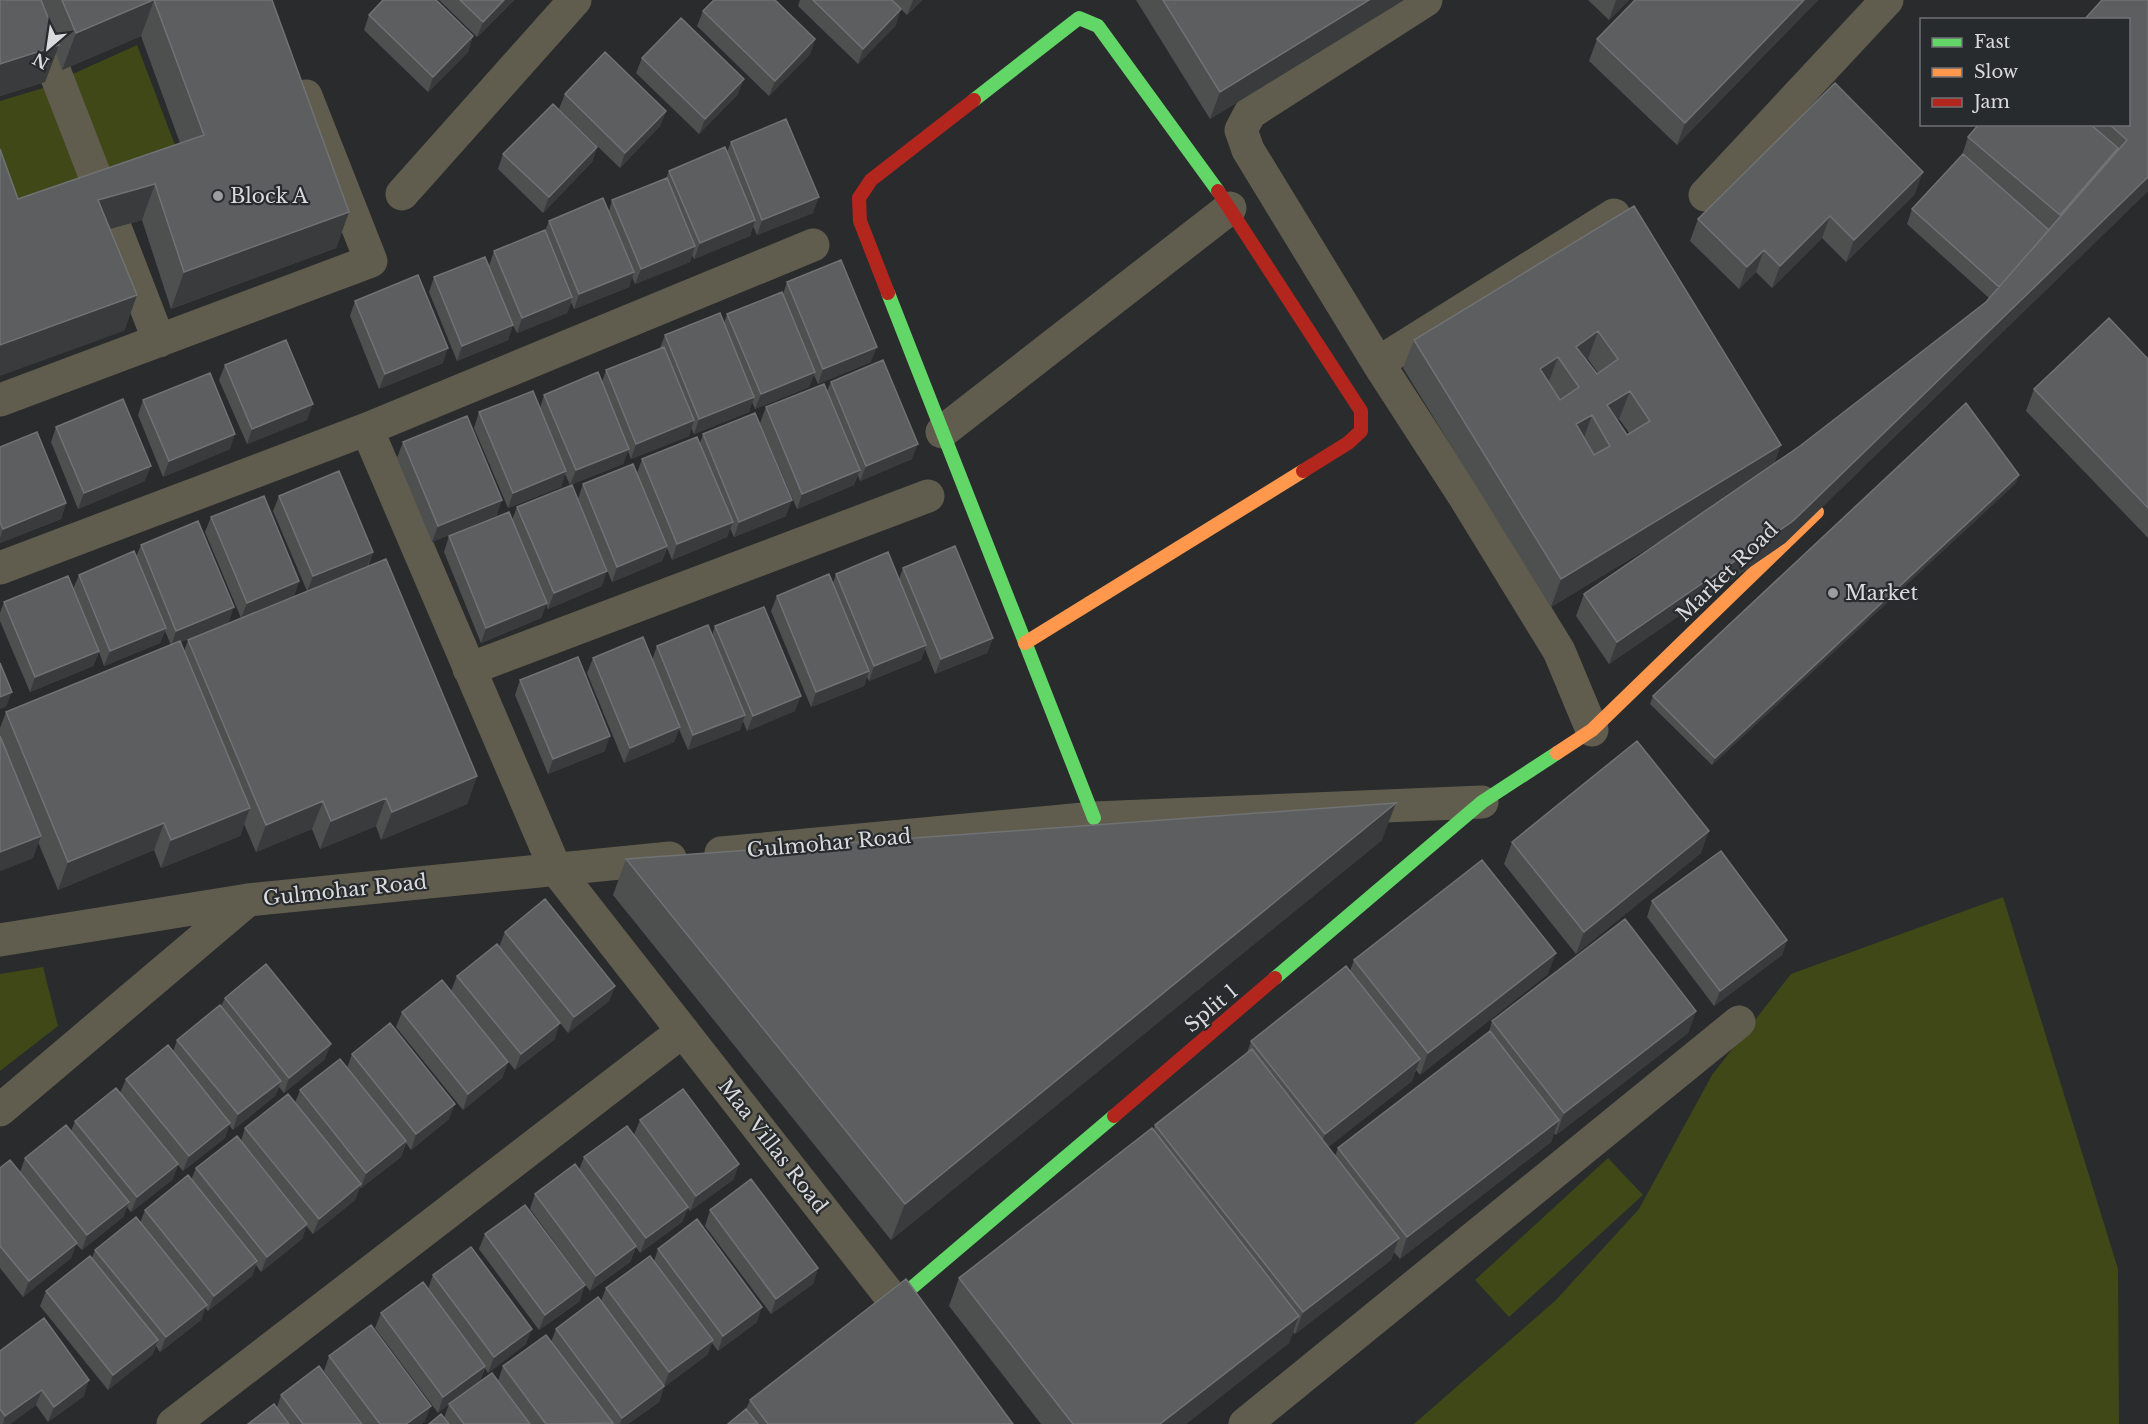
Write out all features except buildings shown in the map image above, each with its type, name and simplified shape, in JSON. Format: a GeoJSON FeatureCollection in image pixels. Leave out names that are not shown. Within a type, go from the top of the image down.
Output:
{"type":"FeatureCollection","features":[{"type":"Feature","properties":{"kind":"street"},"geometry":{"type":"LineString","coordinates":[[27,0],[159,341]]}},
{"type":"Feature","properties":{"kind":"street"},"geometry":{"type":"LineString","coordinates":[[402,194],[575,0]]}},
{"type":"Feature","properties":{"kind":"street"},"geometry":{"type":"LineString","coordinates":[[1426,0],[1250,113],[1241,130],[1248,150],[1558,651],[1592,730]]}},
{"type":"Feature","properties":{"kind":"street"},"geometry":{"type":"LineString","coordinates":[[1705,195],[1887,0]]}},
{"type":"Feature","properties":{"kind":"street"},"geometry":{"type":"LineString","coordinates":[[1025,643],[1348,443],[1361,431],[1360,411],[1230,208],[1098,26],[1079,18],[871,180],[859,198],[860,221],[942,432],[1025,643],[1094,818]]}},
{"type":"Feature","properties":{"kind":"street"},"geometry":{"type":"LineString","coordinates":[[0,400],[371,261],[294,65]]}},
{"type":"Feature","properties":{"kind":"street"},"geometry":{"type":"LineString","coordinates":[[942,432],[1230,208]]}},
{"type":"Feature","properties":{"kind":"street"},"geometry":{"type":"LineString","coordinates":[[1378,363],[1614,215]]}},
{"type":"Feature","properties":{"kind":"street"},"geometry":{"type":"LineString","coordinates":[[0,568],[367,429],[813,245]]}},
{"type":"Feature","properties":{"kind":"street","name":"Maa Villas Road"},"geometry":{"type":"LineString","coordinates":[[367,429],[555,868],[932,1349]]}},
{"type":"Feature","properties":{"kind":"street"},"geometry":{"type":"LineString","coordinates":[[469,669],[928,496]]}},
{"type":"Feature","properties":{"kind":"street","name":"Market Road"},"geometry":{"type":"LineString","coordinates":[[1592,730],[1827,502]]}},
{"type":"Feature","properties":{"kind":"street","name":"Split 1"},"geometry":{"type":"LineString","coordinates":[[863,1326],[895,1302],[1482,802],[1592,730]]}},
{"type":"Feature","properties":{"kind":"street","name":"Gulmohar Road"},"geometry":{"type":"LineString","coordinates":[[0,940],[248,900],[555,868],[1094,818],[1482,802]]}},
{"type":"Feature","properties":{"kind":"street"},"geometry":{"type":"LineString","coordinates":[[0,1110],[248,900]]}},
{"type":"Feature","properties":{"kind":"street"},"geometry":{"type":"LineString","coordinates":[[1245,1424],[1739,1023]]}},
{"type":"Feature","properties":{"kind":"street"},"geometry":{"type":"LineString","coordinates":[[173,1424],[683,1031]]}},
{"type":"Feature","properties":{"kind":"green space"},"geometry":{"type":"Polygon","coordinates":[[[137,45],[184,169],[108,194],[64,78],[137,45]]]}},
{"type":"Feature","properties":{"kind":"green space"},"geometry":{"type":"Polygon","coordinates":[[[50,86],[94,198],[0,207],[0,101],[50,86]]]}},
{"type":"Feature","properties":{"kind":"green space"},"geometry":{"type":"Polygon","coordinates":[[[2003,897],[2118,1269],[2119,1424],[1414,1424],[1556,1300],[1639,1209],[1712,1075],[1791,974],[2003,897]]]}},
{"type":"Feature","properties":{"kind":"green space"},"geometry":{"type":"Polygon","coordinates":[[[43,967],[58,1026],[0,1071],[0,974],[43,967]]]}},
{"type":"Feature","properties":{"kind":"green space"},"geometry":{"type":"Polygon","coordinates":[[[1608,1158],[1643,1195],[1509,1317],[1475,1280],[1608,1158]]]}},
{"type":"Feature","properties":{"kind":"traffic: fast"},"geometry":{"type":"LineString","coordinates":[[974,100],[1079,18],[1098,26],[1218,191]]}},
{"type":"Feature","properties":{"kind":"traffic: fast"},"geometry":{"type":"LineString","coordinates":[[888,293],[1094,818]]}},
{"type":"Feature","properties":{"kind":"traffic: fast"},"geometry":{"type":"LineString","coordinates":[[1275,978],[1482,802],[1557,753]]}},
{"type":"Feature","properties":{"kind":"traffic: fast"},"geometry":{"type":"LineString","coordinates":[[877,1315],[1114,1116]]}},
{"type":"Feature","properties":{"kind":"traffic: slow"},"geometry":{"type":"LineString","coordinates":[[1025,643],[1303,471]]}},
{"type":"Feature","properties":{"kind":"traffic: slow"},"geometry":{"type":"LineString","coordinates":[[1557,753],[1592,730],[1817,512]]}},
{"type":"Feature","properties":{"kind":"traffic: jam"},"geometry":{"type":"LineString","coordinates":[[888,293],[860,221],[859,198],[871,180],[974,100]]}},
{"type":"Feature","properties":{"kind":"traffic: jam"},"geometry":{"type":"LineString","coordinates":[[1218,191],[1361,411],[1361,431],[1348,443],[1303,471]]}},
{"type":"Feature","properties":{"kind":"traffic: jam"},"geometry":{"type":"LineString","coordinates":[[1114,1116],[1275,978]]}},
{"type":"Feature","properties":{"kind":"place","name":"Block A"},"geometry":{"type":"Point","coordinates":[218,196]}},
{"type":"Feature","properties":{"kind":"place","name":"Market"},"geometry":{"type":"Point","coordinates":[1833,593]}}]}
